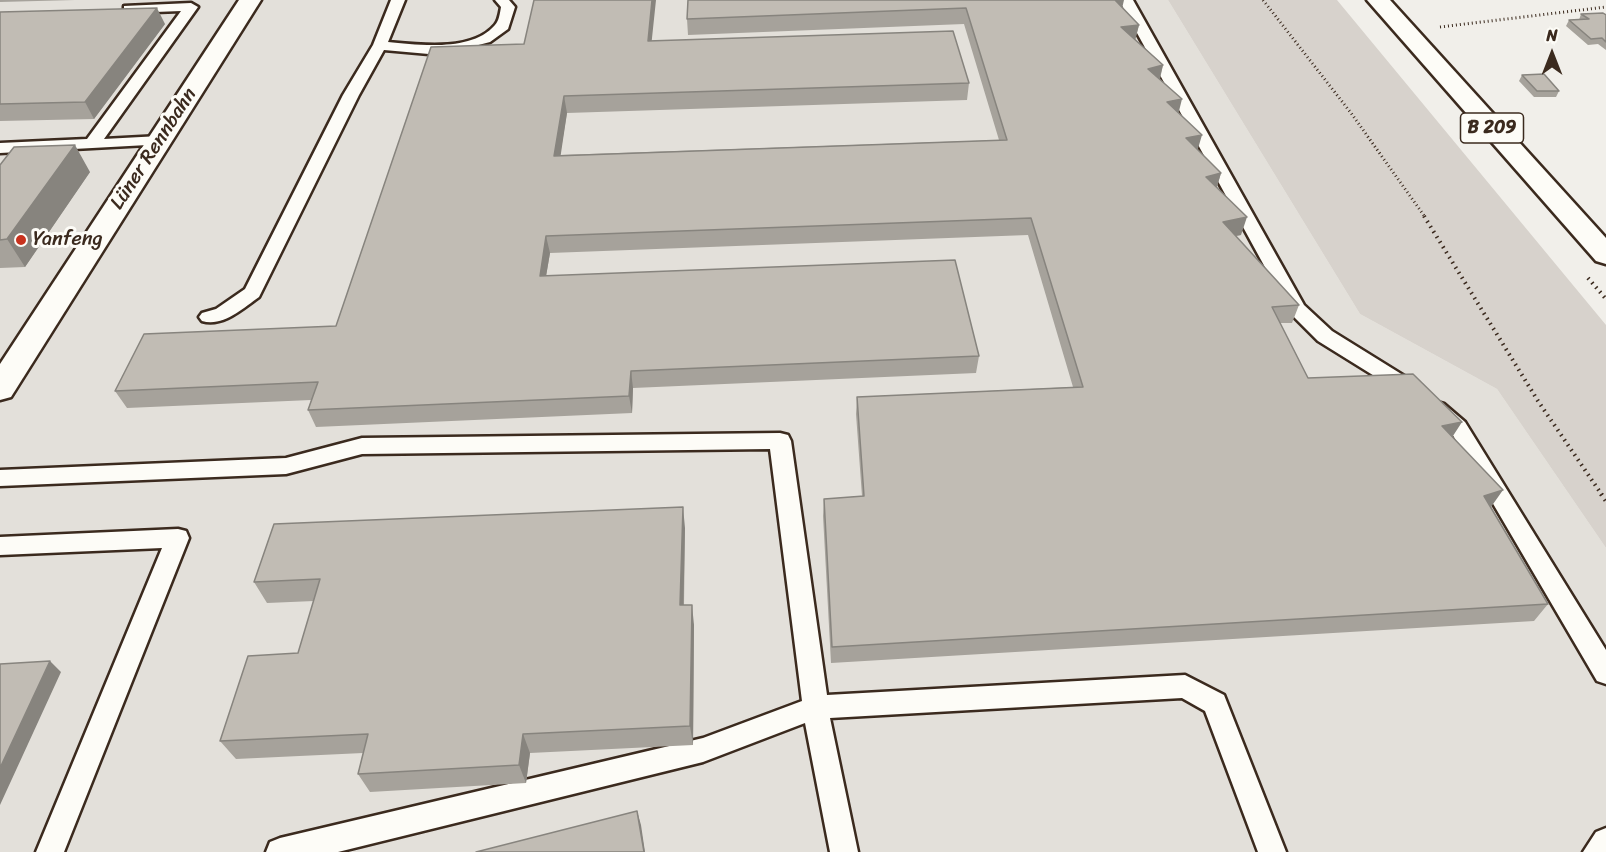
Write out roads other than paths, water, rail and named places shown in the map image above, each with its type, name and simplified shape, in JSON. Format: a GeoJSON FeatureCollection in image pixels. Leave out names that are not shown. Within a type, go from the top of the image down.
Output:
{"type":"FeatureCollection","features":[{"type":"Feature","properties":{"kind":"street","name":"Lüner Rennbahn"},"geometry":{"type":"LineString","coordinates":[[0,389],[250,0]]}},
{"type":"Feature","properties":{"kind":"street","name":"B 209"},"geometry":{"type":"LineString","coordinates":[[1378,0],[1606,255]]}},
{"type":"Feature","properties":{"kind":"lane"},"geometry":{"type":"LineString","coordinates":[[209,317],[222,314],[252,293],[351,95],[380,45],[398,0]]}},
{"type":"Feature","properties":{"kind":"lane"},"geometry":{"type":"LineString","coordinates":[[380,45],[440,51],[485,39],[503,26],[508,7],[502,0]]}},
{"type":"Feature","properties":{"kind":"lane"},"geometry":{"type":"LineString","coordinates":[[1126,0],[1297,309],[1325,336],[1400,382],[1458,427],[1606,673]]}},
{"type":"Feature","properties":{"kind":"lane"},"geometry":{"type":"LineString","coordinates":[[92,144],[191,7],[119,9]]}},
{"type":"Feature","properties":{"kind":"lane"},"geometry":{"type":"LineString","coordinates":[[0,148],[160,141]]}},
{"type":"Feature","properties":{"kind":"lane"},"geometry":{"type":"LineString","coordinates":[[0,478],[286,466],[362,446],[780,441],[816,707],[844,852]]}},
{"type":"Feature","properties":{"kind":"lane"},"geometry":{"type":"LineString","coordinates":[[0,546],[178,538],[50,852]]}},
{"type":"Feature","properties":{"kind":"lane"},"geometry":{"type":"LineString","coordinates":[[280,852],[703,750],[816,707],[1185,686],[1215,703],[1272,852]]}},
{"type":"Feature","properties":{"kind":"lane"},"geometry":{"type":"LineString","coordinates":[[1597,852],[1606,842]]}},
{"type":"Feature","properties":{"kind":"place","name":"Yanfeng"},"geometry":{"type":"Point","coordinates":[21,240]}}]}
